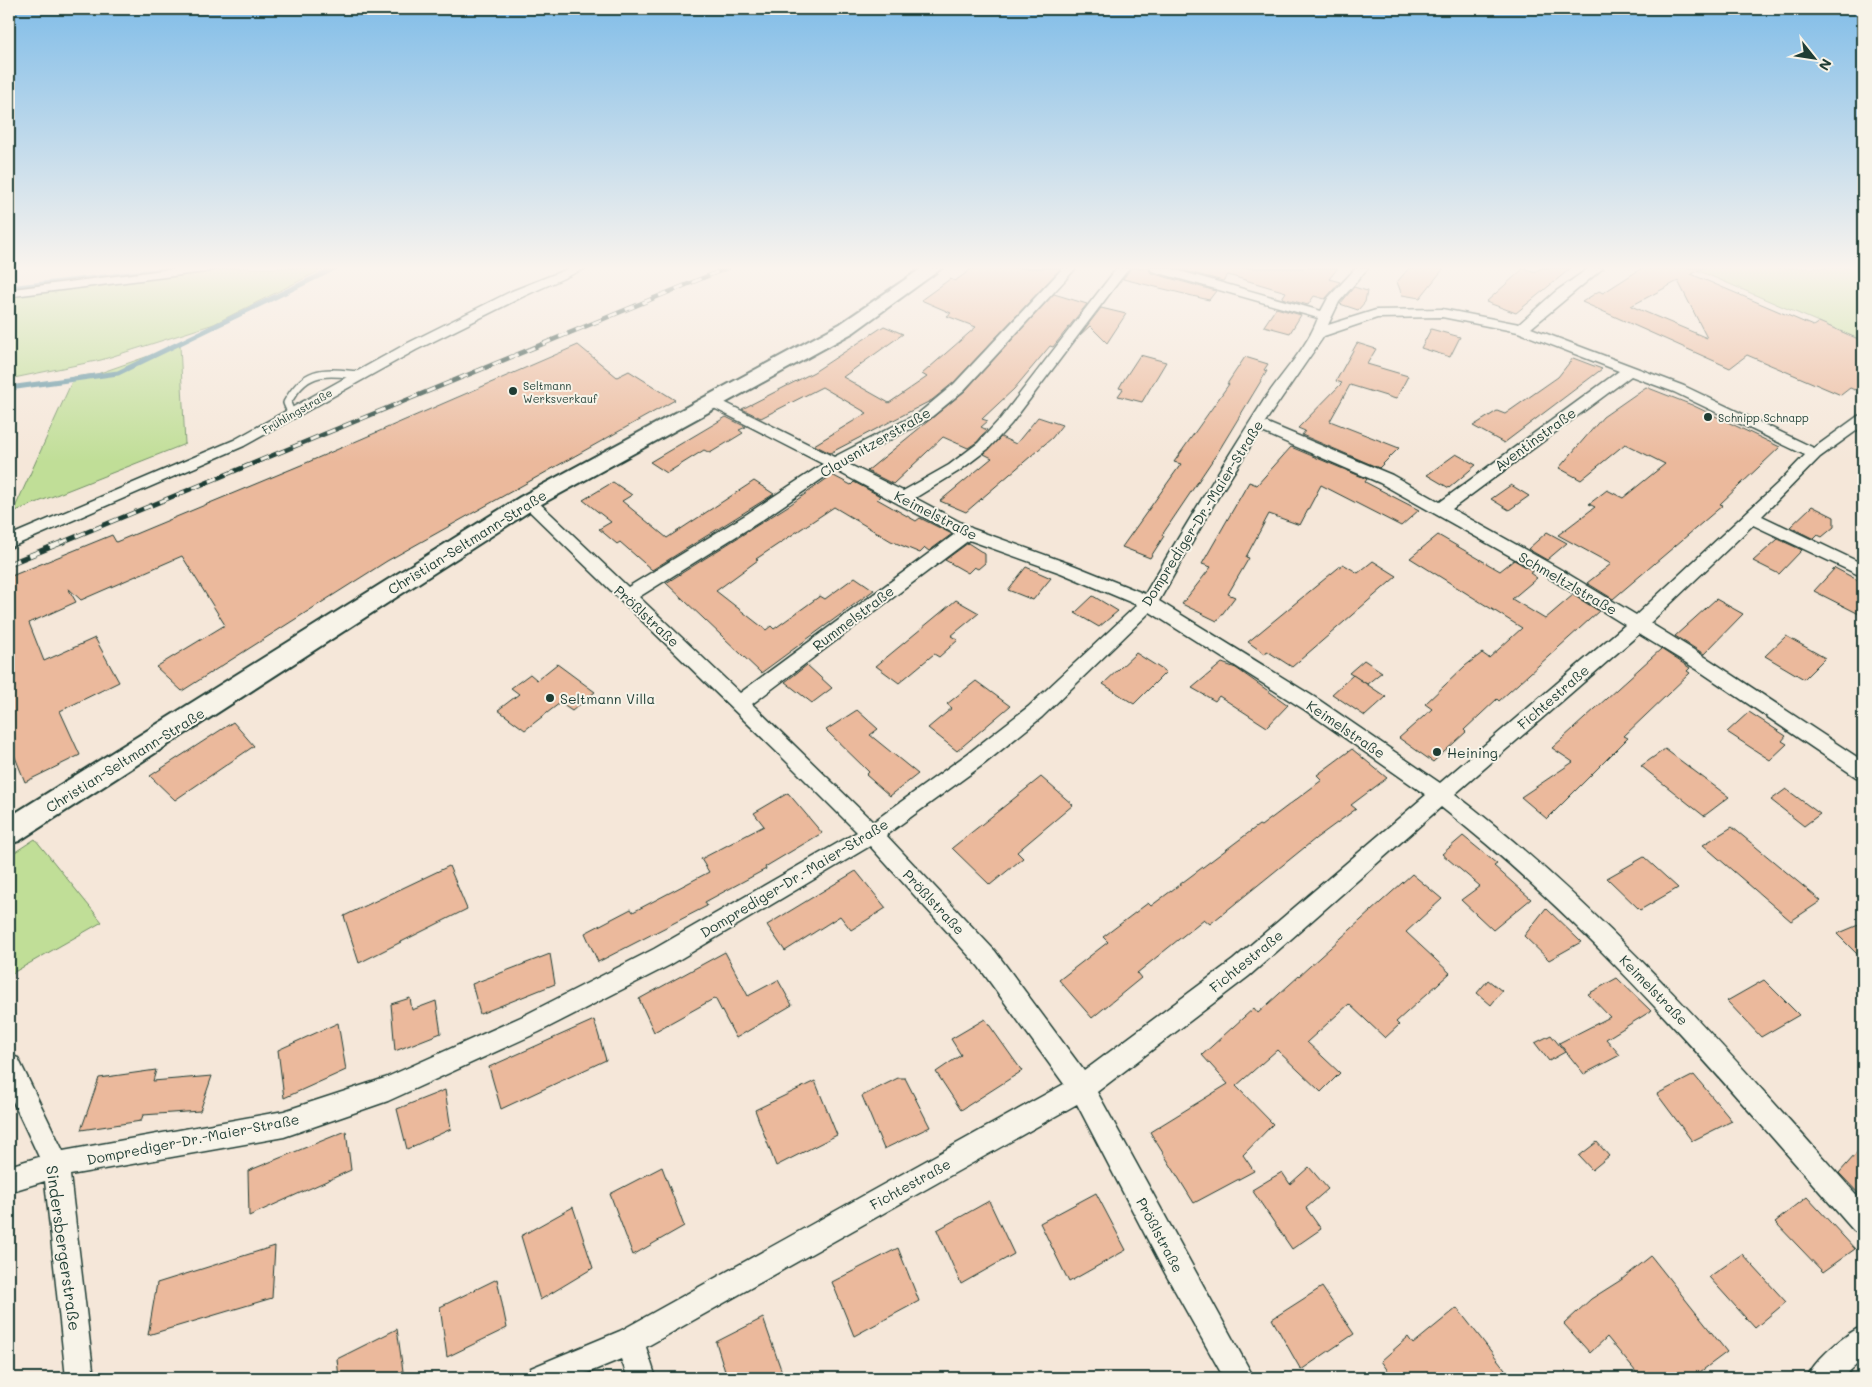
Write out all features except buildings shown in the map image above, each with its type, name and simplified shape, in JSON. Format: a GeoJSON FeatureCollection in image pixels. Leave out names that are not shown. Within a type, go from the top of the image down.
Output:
{"type":"FeatureCollection","features":[{"type":"Feature","properties":{"kind":"main road","name":"Christian-Seltmann-Straße"},"geometry":{"type":"LineString","coordinates":[[9,832],[528,502],[838,333]]}},
{"type":"Feature","properties":{"kind":"street","name":"Frühlingstraße"},"geometry":{"type":"LineString","coordinates":[[9,542],[239,443],[292,415],[359,375],[441,333]]}},
{"type":"Feature","properties":{"kind":"street","name":"Clausnitzerstraße"},"geometry":{"type":"LineString","coordinates":[[626,597],[753,518],[834,463],[924,416],[959,387],[1011,333]]}},
{"type":"Feature","properties":{"kind":"street"},"geometry":{"type":"LineString","coordinates":[[903,498],[954,468],[983,446],[1006,421],[1072,333]]}},
{"type":"Feature","properties":{"kind":"street","name":"Domprediger-Dr.-Maier-Straße"},"geometry":{"type":"LineString","coordinates":[[9,1179],[56,1165],[284,1124],[388,1089],[531,1024],[662,958],[872,834],[977,758],[1035,712],[1095,657],[1149,603],[1192,526],[1280,387],[1319,333]]}},
{"type":"Feature","properties":{"kind":"street"},"geometry":{"type":"LineString","coordinates":[[1532,333],[1631,369],[1715,405],[1815,454]]}},
{"type":"Feature","properties":{"kind":"street","name":"Aventinstraße"},"geometry":{"type":"LineString","coordinates":[[1440,510],[1631,369]]}},
{"type":"Feature","properties":{"kind":"street","name":"Keimelstraße"},"geometry":{"type":"LineString","coordinates":[[712,401],[903,498],[967,533],[1067,569],[1149,603],[1312,705],[1440,794],[1493,835],[1549,885],[1664,998],[1863,1222]]}},
{"type":"Feature","properties":{"kind":"street","name":"Fichtestraße"},"geometry":{"type":"LineString","coordinates":[[541,1378],[630,1340],[1082,1088],[1240,968],[1638,624],[1750,517],[1784,488],[1815,454],[1863,419]]}},
{"type":"Feature","properties":{"kind":"street","name":"Schmeltzlstraße"},"geometry":{"type":"LineString","coordinates":[[1257,424],[1386,479],[1552,572],[1638,624],[1863,771]]}},
{"type":"Feature","properties":{"kind":"street","name":"Prößlstraße"},"geometry":{"type":"LineString","coordinates":[[528,502],[626,597],[740,703],[872,834],[987,960],[1082,1088],[1174,1263],[1240,1378]]}},
{"type":"Feature","properties":{"kind":"street"},"geometry":{"type":"LineString","coordinates":[[1750,517],[1863,570]]}},
{"type":"Feature","properties":{"kind":"street","name":"Rummelstraße"},"geometry":{"type":"LineString","coordinates":[[740,703],[967,533]]}},
{"type":"Feature","properties":{"kind":"street","name":"Sindersbergerstraße"},"geometry":{"type":"LineString","coordinates":[[9,1067],[56,1165],[80,1378]]}},
{"type":"Feature","properties":{"kind":"street"},"geometry":{"type":"LineString","coordinates":[[630,1340],[642,1378]]}},
{"type":"Feature","properties":{"kind":"street"},"geometry":{"type":"LineString","coordinates":[[1821,1378],[1863,1340]]}},
{"type":"Feature","properties":{"kind":"lane"},"geometry":{"type":"LineString","coordinates":[[292,415],[287,403],[297,384],[308,375],[329,373],[359,375]]}},
{"type":"Feature","properties":{"kind":"green space"},"geometry":{"type":"Polygon","coordinates":[[[9,333],[187,333],[101,360],[9,379],[9,333]]]}},
{"type":"Feature","properties":{"kind":"green space"},"geometry":{"type":"Polygon","coordinates":[[[1844,333],[1863,333],[1863,341],[1844,333]]]}},
{"type":"Feature","properties":{"kind":"green space"},"geometry":{"type":"Polygon","coordinates":[[[180,345],[185,444],[13,512],[74,377],[97,374],[180,345]]]}},
{"type":"Feature","properties":{"kind":"green space"},"geometry":{"type":"Polygon","coordinates":[[[35,839],[102,922],[9,975],[9,856],[35,839]]]}},
{"type":"Feature","properties":{"kind":"waterway"},"geometry":{"type":"LineString","coordinates":[[9,388],[118,373],[201,333]]}},
{"type":"Feature","properties":{"kind":"railway"},"geometry":{"type":"LineString","coordinates":[[60,543],[570,333]]}},
{"type":"Feature","properties":{"kind":"railway"},"geometry":{"type":"LineString","coordinates":[[9,564],[63,542]]}},
{"type":"Feature","properties":{"kind":"place","name":"Seltmann Werksverkauf"},"geometry":{"type":"Point","coordinates":[513,391]}},
{"type":"Feature","properties":{"kind":"place","name":"Schnipp Schnapp"},"geometry":{"type":"Point","coordinates":[1708,417]}},
{"type":"Feature","properties":{"kind":"place","name":"Seltmann Villa"},"geometry":{"type":"Point","coordinates":[550,698]}},
{"type":"Feature","properties":{"kind":"place","name":"Heining"},"geometry":{"type":"Point","coordinates":[1437,752]}}]}
